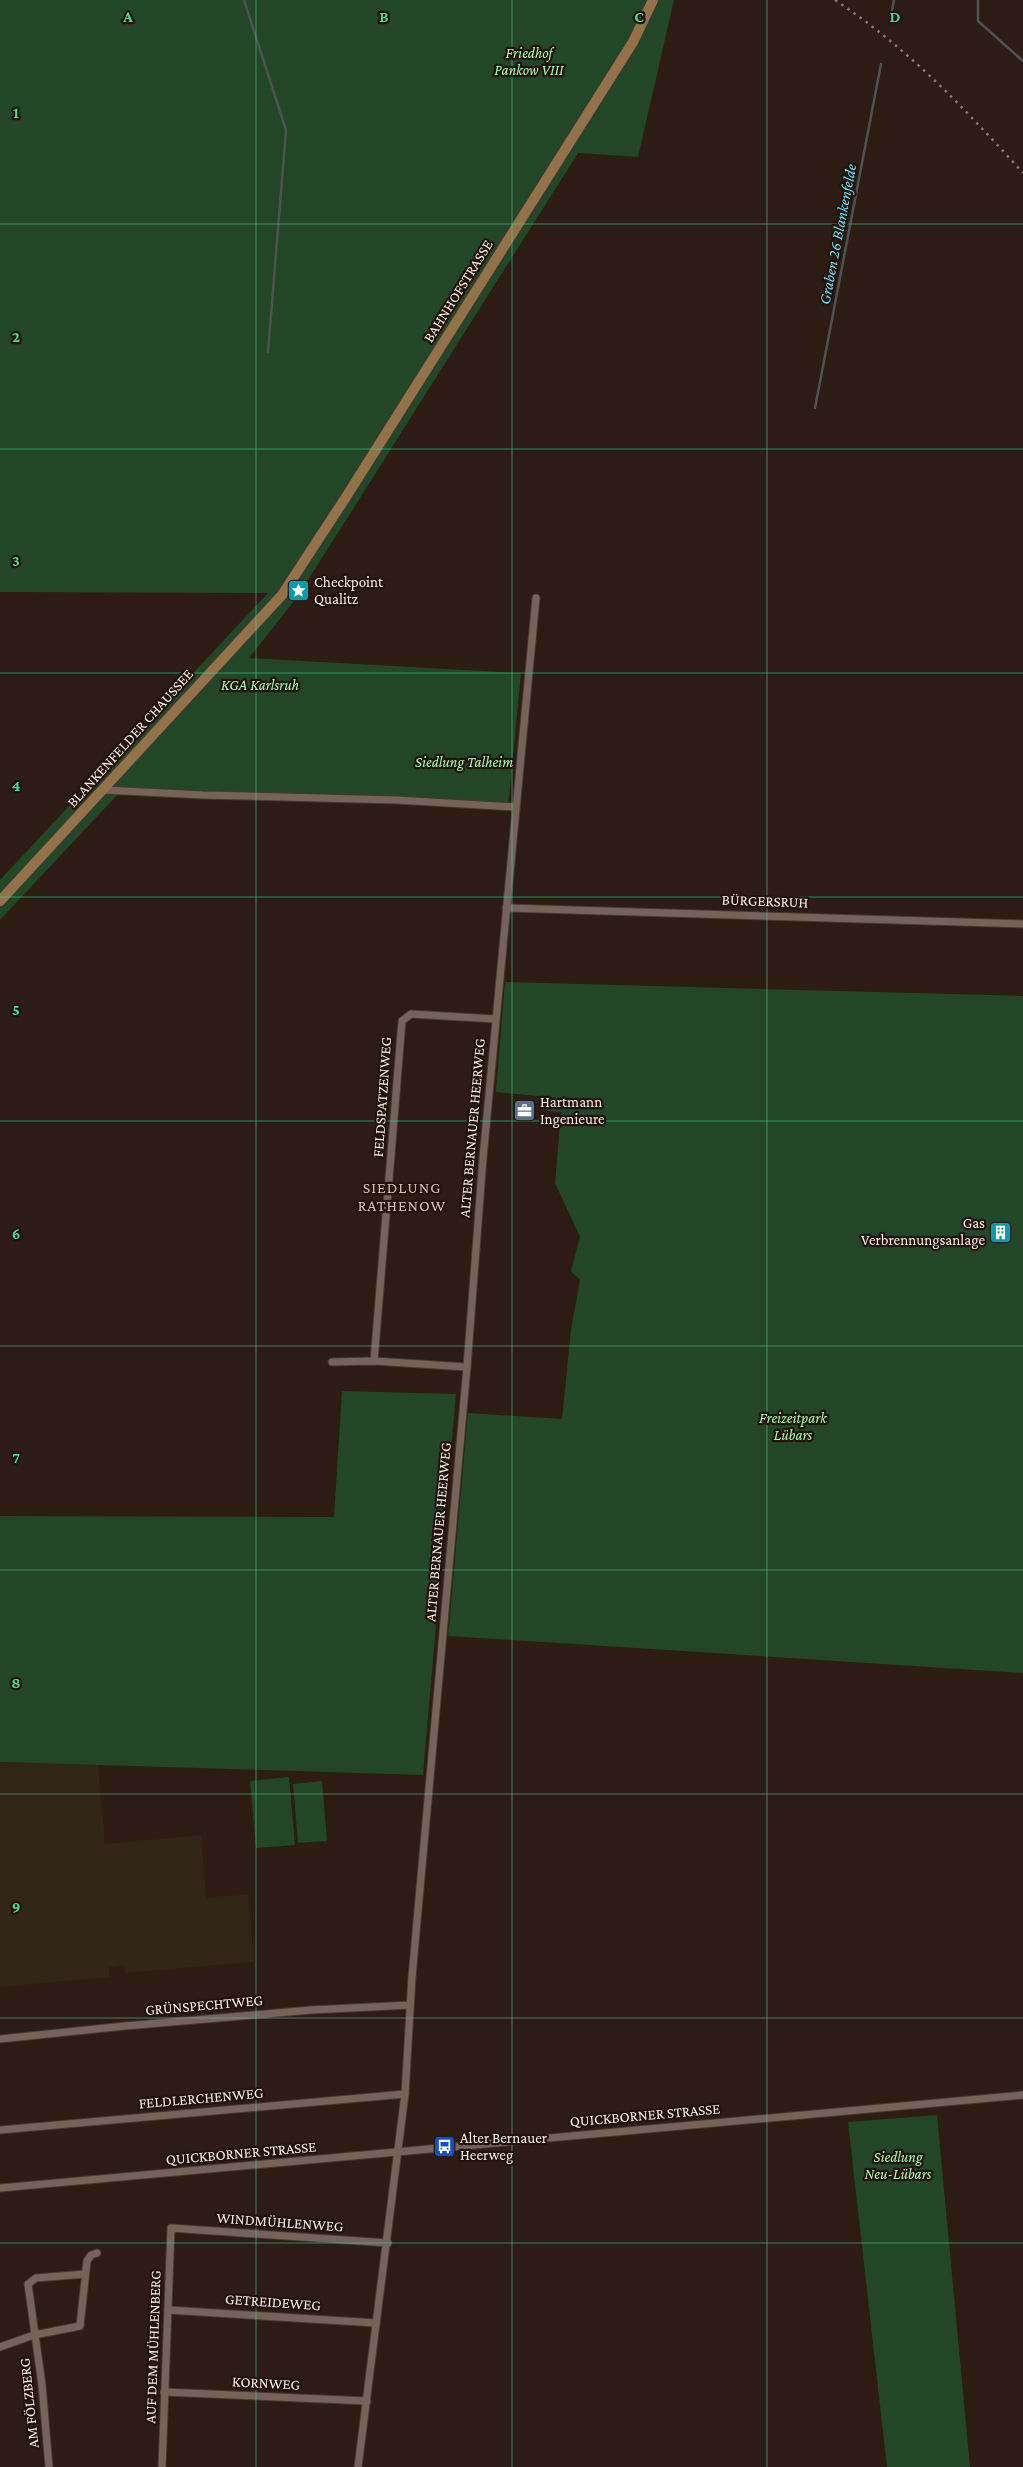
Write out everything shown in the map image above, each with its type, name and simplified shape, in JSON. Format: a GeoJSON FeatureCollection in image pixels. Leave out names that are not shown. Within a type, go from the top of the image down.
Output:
{"type":"FeatureCollection","features":[{"type":"Feature","properties":{"kind":"street","name":"BAHNHOFSTRASSE"},"geometry":{"type":"LineString","coordinates":[[282,595],[633,42],[653,0]]}},
{"type":"Feature","properties":{"kind":"street","name":"BLANKENFELDER CHAUSSEE"},"geometry":{"type":"LineString","coordinates":[[0,900],[104,790],[282,595]]}},
{"type":"Feature","properties":{"kind":"street","name":"ALTER BERNAUER HEERWEG"},"geometry":{"type":"LineString","coordinates":[[358,2467],[384,2256],[388,2243],[405,2094],[410,2005],[467,1367],[495,1019],[536,598]]}},
{"type":"Feature","properties":{"kind":"street"},"geometry":{"type":"LineString","coordinates":[[104,790],[203,795],[397,800],[515,807]]}},
{"type":"Feature","properties":{"kind":"street","name":"BÜRGERSRUH"},"geometry":{"type":"LineString","coordinates":[[506,908],[1023,924]]}},
{"type":"Feature","properties":{"kind":"street","name":"FELDSPATZENWEG"},"geometry":{"type":"LineString","coordinates":[[374,1362],[402,1020],[411,1014],[495,1019]]}},
{"type":"Feature","properties":{"kind":"street"},"geometry":{"type":"LineString","coordinates":[[332,1362],[374,1362],[467,1367]]}},
{"type":"Feature","properties":{"kind":"street","name":"GRÜNSPECHTWEG"},"geometry":{"type":"LineString","coordinates":[[0,2039],[311,2010],[410,2005]]}},
{"type":"Feature","properties":{"kind":"street","name":"FELDLERCHENWEG"},"geometry":{"type":"LineString","coordinates":[[0,2130],[405,2094]]}},
{"type":"Feature","properties":{"kind":"street","name":"QUICKBORNER STRASSE"},"geometry":{"type":"LineString","coordinates":[[0,2188],[1023,2095]]}},
{"type":"Feature","properties":{"kind":"street","name":"WINDMÜHLENWEG"},"geometry":{"type":"LineString","coordinates":[[171,2228],[388,2243]]}},
{"type":"Feature","properties":{"kind":"street","name":"AUF DEM MÜHLENBERG"},"geometry":{"type":"LineString","coordinates":[[162,2467],[171,2228]]}},
{"type":"Feature","properties":{"kind":"street","name":"AM FÖLZBERG"},"geometry":{"type":"LineString","coordinates":[[0,2347],[34,2335],[80,2326],[87,2261],[91,2255],[97,2253]]}},
{"type":"Feature","properties":{"kind":"street","name":"AM FÖLZBERG"},"geometry":{"type":"LineString","coordinates":[[49,2467],[42,2385],[28,2284],[31,2280],[85,2274]]}},
{"type":"Feature","properties":{"kind":"street","name":"GETREIDEWEG"},"geometry":{"type":"LineString","coordinates":[[168,2310],[376,2323]]}},
{"type":"Feature","properties":{"kind":"street","name":"KORNWEG"},"geometry":{"type":"LineString","coordinates":[[164,2392],[367,2401]]}},
{"type":"Feature","properties":{"kind":"shaded area"},"geometry":{"type":"Polygon","coordinates":[[[0,1762],[98,1765],[105,1844],[201,1835],[206,1898],[248,1894],[254,1962],[125,1973],[124,1965],[109,1967],[109,1977],[0,1987],[0,1762]]]}},
{"type":"Feature","properties":{"kind":"green space"},"geometry":{"type":"Polygon","coordinates":[[[0,0],[674,0],[638,157],[578,153],[298,596],[249,658],[521,673],[508,808],[120,792],[0,920],[0,880],[268,593],[0,592],[0,0]]]}},
{"type":"Feature","properties":{"kind":"green space","name":"Freizeitpark Lübars"},"geometry":{"type":"Polygon","coordinates":[[[505,982],[1023,996],[1023,1673],[448,1636],[468,1413],[562,1419],[571,1329],[580,1280],[571,1271],[580,1237],[555,1183],[561,1112],[548,1111],[549,1097],[496,1092],[505,982]]]}},
{"type":"Feature","properties":{"kind":"green space"},"geometry":{"type":"Polygon","coordinates":[[[342,1391],[456,1394],[423,1775],[0,1762],[0,1516],[334,1517],[342,1391]]]}},
{"type":"Feature","properties":{"kind":"green space"},"geometry":{"type":"Polygon","coordinates":[[[289,1777],[295,1845],[256,1848],[250,1781],[289,1777]]]}},
{"type":"Feature","properties":{"kind":"green space"},"geometry":{"type":"Polygon","coordinates":[[[322,1781],[327,1841],[298,1843],[293,1784],[322,1781]]]}},
{"type":"Feature","properties":{"kind":"green space","name":"Siedlung Neu-Lübars"},"geometry":{"type":"Polygon","coordinates":[[[937,2115],[970,2467],[887,2467],[848,2122],[937,2115]]]}},
{"type":"Feature","properties":{"kind":"waterway"},"geometry":{"type":"LineString","coordinates":[[244,0],[286,130],[268,352]]}},
{"type":"Feature","properties":{"kind":"waterway","name":"Graben 26 Blankenfelde"},"geometry":{"type":"LineString","coordinates":[[891,16],[894,0]]}},
{"type":"Feature","properties":{"kind":"waterway"},"geometry":{"type":"LineString","coordinates":[[978,0],[978,21],[1023,61]]}},
{"type":"Feature","properties":{"kind":"waterway","name":"Graben 26 Blankenfelde"},"geometry":{"type":"LineString","coordinates":[[815,408],[881,64]]}},
{"type":"Feature","properties":{"kind":"railway"},"geometry":{"type":"LineString","coordinates":[[835,0],[887,38],[935,80],[1023,173]]}},
{"type":"Feature","properties":{"kind":"place","name":"Checkpoint Qualitz"},"geometry":{"type":"Point","coordinates":[298,591]}},
{"type":"Feature","properties":{"kind":"place","name":"Hartmann Ingenieure"},"geometry":{"type":"Point","coordinates":[524,1111]}},
{"type":"Feature","properties":{"kind":"place","name":"Gas Verbrennungsanlage"},"geometry":{"type":"Point","coordinates":[1001,1232]}},
{"type":"Feature","properties":{"kind":"place","name":"Alter Bernauer Heerweg"},"geometry":{"type":"Point","coordinates":[444,2147]}},
{"type":"Feature","properties":{"kind":"district","name":"SIEDLUNG RATHENOW"},"geometry":{"type":"Point","coordinates":[402,1196]}},
{"type":"Feature","properties":{"kind":"park label","name":"Friedhof Pankow VIII"},"geometry":{"type":"Point","coordinates":[529,62]}},
{"type":"Feature","properties":{"kind":"park label","name":"KGA Karlsruh"},"geometry":{"type":"Point","coordinates":[260,685]}},
{"type":"Feature","properties":{"kind":"park label","name":"Siedlung Talheim"},"geometry":{"type":"Point","coordinates":[464,762]}}]}
